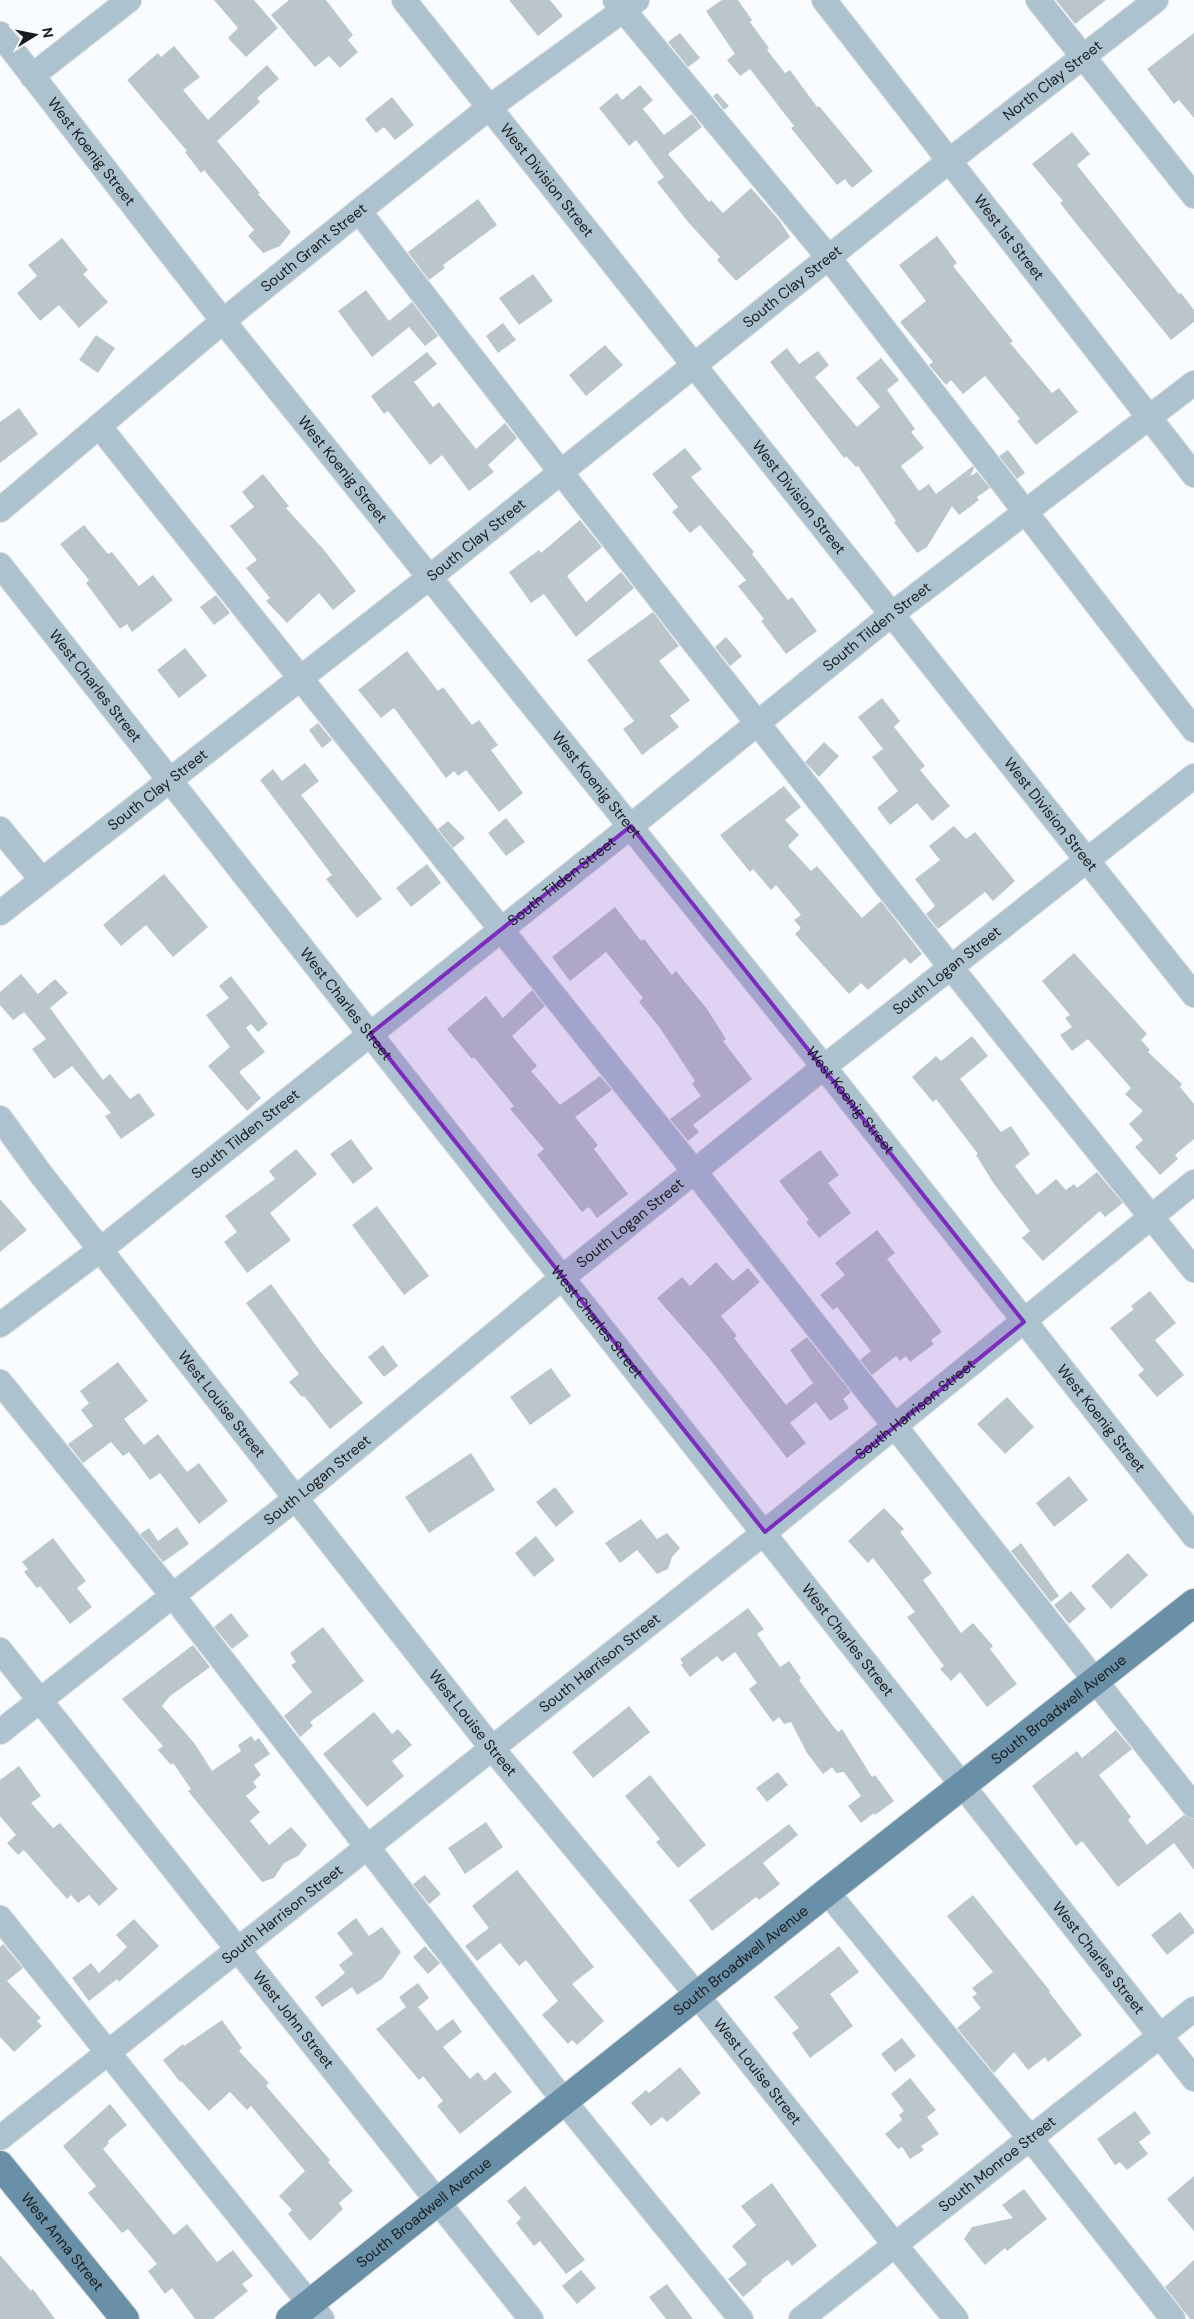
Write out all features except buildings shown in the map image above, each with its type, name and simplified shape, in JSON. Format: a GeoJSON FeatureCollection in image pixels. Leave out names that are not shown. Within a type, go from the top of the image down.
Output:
{"type":"FeatureCollection","features":[{"type":"Feature","properties":{"kind":"main road","name":"South Broadwell Avenue"},"geometry":{"type":"LineString","coordinates":[[307,2314],[438,2201],[1194,1603]]}},
{"type":"Feature","properties":{"kind":"main road","name":"West Anna Street"},"geometry":{"type":"LineString","coordinates":[[0,2165],[125,2319]]}},
{"type":"Feature","properties":{"kind":"street"},"geometry":{"type":"LineString","coordinates":[[32,76],[129,0]]}},
{"type":"Feature","properties":{"kind":"street","name":"West Division Street"},"geometry":{"type":"LineString","coordinates":[[404,0],[1194,995]]}},
{"type":"Feature","properties":{"kind":"street","name":"West 1st Street"},"geometry":{"type":"LineString","coordinates":[[824,0],[1194,475]]}},
{"type":"Feature","properties":{"kind":"street"},"geometry":{"type":"LineString","coordinates":[[1038,0],[1194,196]]}},
{"type":"Feature","properties":{"kind":"street","name":"North Clay Street"},"geometry":{"type":"LineString","coordinates":[[949,161],[1156,0]]}},
{"type":"Feature","properties":{"kind":"street"},"geometry":{"type":"LineString","coordinates":[[625,4],[829,258],[1194,730]]}},
{"type":"Feature","properties":{"kind":"street","name":"South Grant Street"},"geometry":{"type":"LineString","coordinates":[[0,510],[222,321],[490,107],[625,4]]}},
{"type":"Feature","properties":{"kind":"street","name":"West Koenig Street"},"geometry":{"type":"LineString","coordinates":[[0,34],[222,321],[824,1067],[1194,1536]]}},
{"type":"Feature","properties":{"kind":"street","name":"South Clay Street"},"geometry":{"type":"LineString","coordinates":[[0,913],[430,578],[949,161]]}},
{"type":"Feature","properties":{"kind":"street"},"geometry":{"type":"LineString","coordinates":[[359,211],[560,474],[950,968],[1194,1270]]}},
{"type":"Feature","properties":{"kind":"street","name":"South Tilden Street"},"geometry":{"type":"LineString","coordinates":[[0,1325],[100,1250],[631,826],[892,614],[1194,383]]}},
{"type":"Feature","properties":{"kind":"street"},"geometry":{"type":"LineString","coordinates":[[99,426],[694,1171],[1194,1806]]}},
{"type":"Feature","properties":{"kind":"street","name":"West Charles Street"},"geometry":{"type":"LineString","coordinates":[[0,565],[562,1278],[765,1532],[1194,2079]]}},
{"type":"Feature","properties":{"kind":"street","name":"South Logan Street"},"geometry":{"type":"LineString","coordinates":[[0,1732],[295,1499],[694,1171],[1194,776]]}},
{"type":"Feature","properties":{"kind":"street"},"geometry":{"type":"LineString","coordinates":[[0,829],[42,880]]}},
{"type":"Feature","properties":{"kind":"street","name":"West Louise Street"},"geometry":{"type":"LineString","coordinates":[[0,1118],[100,1250],[491,1747],[697,1995],[894,2245],[956,2319]]}},
{"type":"Feature","properties":{"kind":"street","name":"South Harrison Street"},"geometry":{"type":"LineString","coordinates":[[0,2138],[491,1747],[765,1532],[1194,1182]]}},
{"type":"Feature","properties":{"kind":"street"},"geometry":{"type":"LineString","coordinates":[[0,1382],[173,1596],[368,1845],[564,2101],[741,2319]]}},
{"type":"Feature","properties":{"kind":"street","name":"West John Street"},"geometry":{"type":"LineString","coordinates":[[0,1650],[531,2319]]}},
{"type":"Feature","properties":{"kind":"street"},"geometry":{"type":"LineString","coordinates":[[827,1892],[1030,2138],[1173,2319]]}},
{"type":"Feature","properties":{"kind":"street"},"geometry":{"type":"LineString","coordinates":[[0,1918],[307,2314]]}},
{"type":"Feature","properties":{"kind":"street","name":"South Monroe Street"},"geometry":{"type":"LineString","coordinates":[[801,2319],[1194,2009]]}},
{"type":"Feature","properties":{"kind":"highlighted area"},"geometry":{"type":"Polygon","coordinates":[[[631,826],[1024,1322],[765,1532],[370,1034],[631,826]]]}}]}
